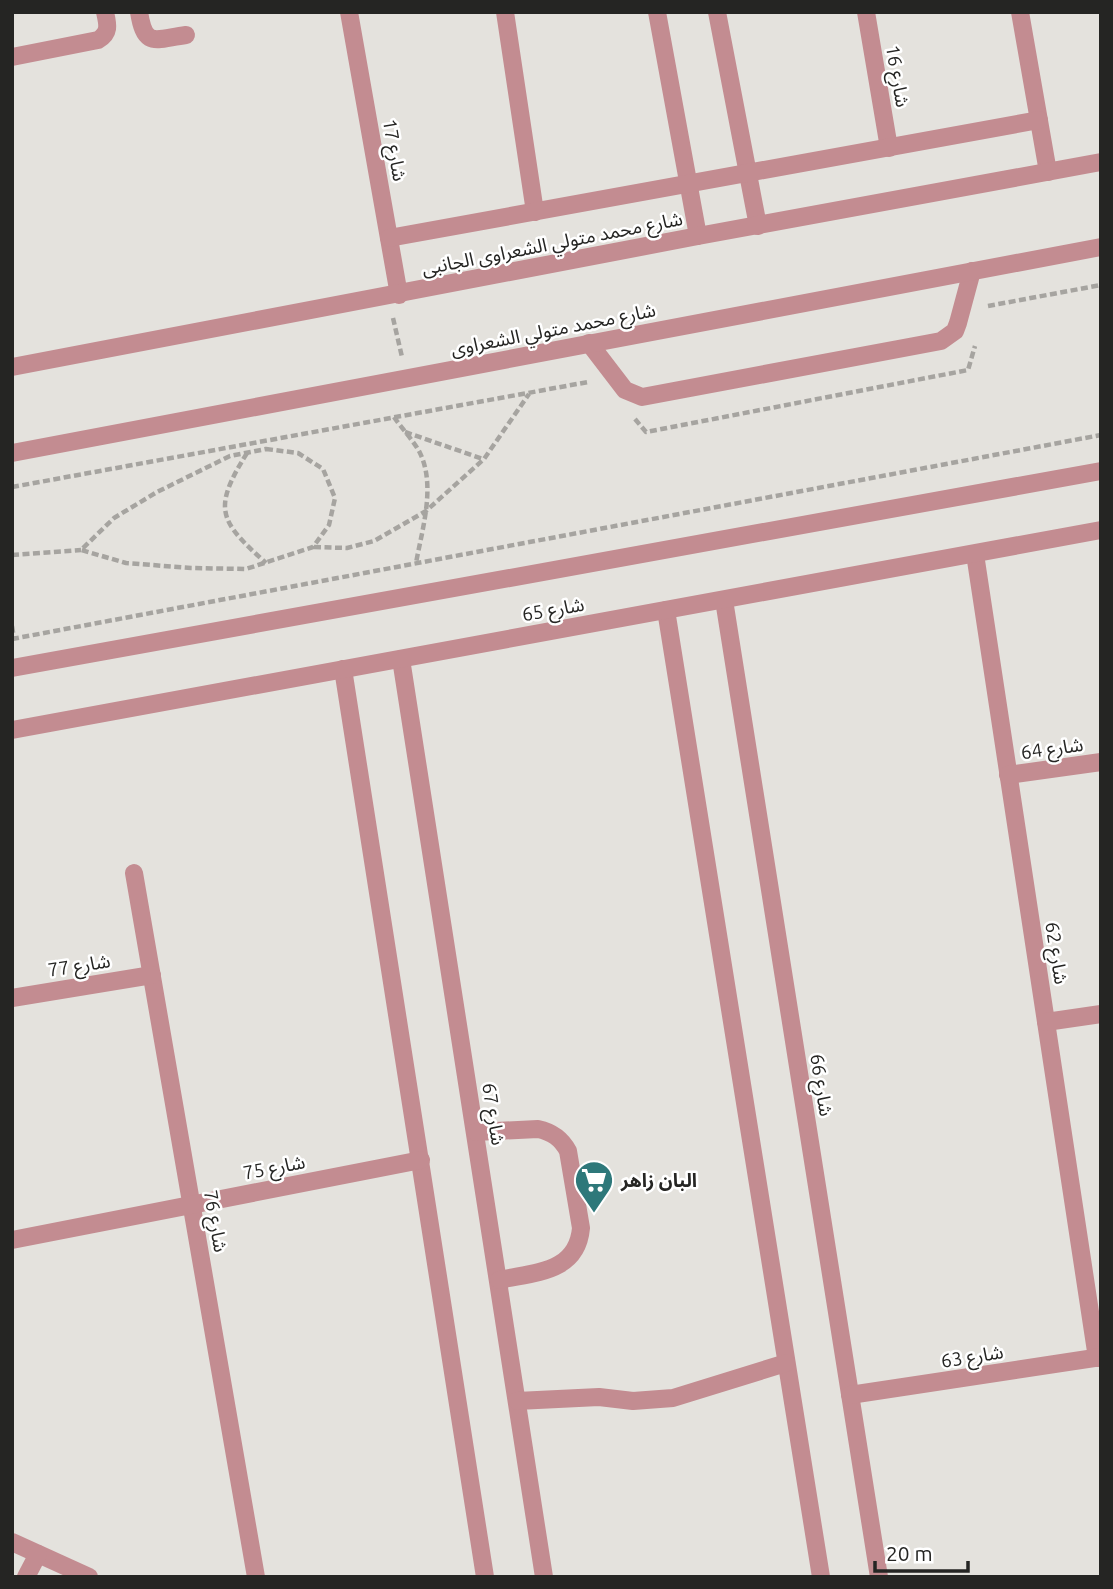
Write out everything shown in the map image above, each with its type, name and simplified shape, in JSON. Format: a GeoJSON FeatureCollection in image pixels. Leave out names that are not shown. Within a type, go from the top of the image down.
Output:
{"type":"FeatureCollection","features":[{"type":"Feature","properties":{"kind":"street"},"geometry":{"type":"LineString","coordinates":[[12,57],[98,40],[107,32],[105,12]]}},
{"type":"Feature","properties":{"kind":"street"},"geometry":{"type":"LineString","coordinates":[[139,12],[142,31],[147,38],[186,35]]}},
{"type":"Feature","properties":{"kind":"street","name":"شارع 17"},"geometry":{"type":"LineString","coordinates":[[349,12],[390,239],[394,295]]}},
{"type":"Feature","properties":{"kind":"street"},"geometry":{"type":"LineString","coordinates":[[505,12],[535,212]]}},
{"type":"Feature","properties":{"kind":"street"},"geometry":{"type":"LineString","coordinates":[[657,12],[698,236]]}},
{"type":"Feature","properties":{"kind":"street"},"geometry":{"type":"LineString","coordinates":[[717,12],[758,226]]}},
{"type":"Feature","properties":{"kind":"street","name":"شارع 16"},"geometry":{"type":"LineString","coordinates":[[866,12],[889,148]]}},
{"type":"Feature","properties":{"kind":"street"},"geometry":{"type":"LineString","coordinates":[[1020,12],[1048,172]]}},
{"type":"Feature","properties":{"kind":"street"},"geometry":{"type":"LineString","coordinates":[[390,239],[1039,120]]}},
{"type":"Feature","properties":{"kind":"street","name":"شارع محمد متولي الشعراوى الجانبى"},"geometry":{"type":"LineString","coordinates":[[12,367],[1101,162]]}},
{"type":"Feature","properties":{"kind":"street","name":"شارع محمد متولي الشعراوى"},"geometry":{"type":"LineString","coordinates":[[12,453],[1101,247]]}},
{"type":"Feature","properties":{"kind":"street"},"geometry":{"type":"LineString","coordinates":[[589,343],[625,390],[642,397],[928,344],[941,341],[955,331],[972,271]]}},
{"type":"Feature","properties":{"kind":"street"},"geometry":{"type":"LineString","coordinates":[[12,668],[1101,471]]}},
{"type":"Feature","properties":{"kind":"street","name":"شارع 65"},"geometry":{"type":"LineString","coordinates":[[12,730],[1101,530]]}},
{"type":"Feature","properties":{"kind":"street","name":"شارع 62"},"geometry":{"type":"LineString","coordinates":[[975,554],[1099,1357]]}},
{"type":"Feature","properties":{"kind":"street","name":"شارع 66"},"geometry":{"type":"LineString","coordinates":[[724,600],[879,1577]]}},
{"type":"Feature","properties":{"kind":"street"},"geometry":{"type":"LineString","coordinates":[[666,610],[821,1577]]}},
{"type":"Feature","properties":{"kind":"street","name":"شارع 67"},"geometry":{"type":"LineString","coordinates":[[401,659],[544,1577]]}},
{"type":"Feature","properties":{"kind":"street"},"geometry":{"type":"LineString","coordinates":[[343,669],[485,1577]]}},
{"type":"Feature","properties":{"kind":"street","name":"شارع 64"},"geometry":{"type":"LineString","coordinates":[[1008,775],[1101,762]]}},
{"type":"Feature","properties":{"kind":"street","name":"شارع 76"},"geometry":{"type":"LineString","coordinates":[[134,873],[256,1577]]}},
{"type":"Feature","properties":{"kind":"street","name":"شارع 77"},"geometry":{"type":"LineString","coordinates":[[12,998],[152,975]]}},
{"type":"Feature","properties":{"kind":"street"},"geometry":{"type":"LineString","coordinates":[[1046,1022],[1101,1014]]}},
{"type":"Feature","properties":{"kind":"street"},"geometry":{"type":"LineString","coordinates":[[476,1132],[538,1129],[548,1131],[563,1143],[568,1151],[581,1228],[580,1240],[567,1261],[557,1267],[499,1280]]}},
{"type":"Feature","properties":{"kind":"street","name":"شارع 75"},"geometry":{"type":"LineString","coordinates":[[12,1240],[421,1160]]}},
{"type":"Feature","properties":{"kind":"street","name":"شارع 63"},"geometry":{"type":"LineString","coordinates":[[850,1395],[1099,1357]]}},
{"type":"Feature","properties":{"kind":"street"},"geometry":{"type":"LineString","coordinates":[[517,1401],[598,1397],[633,1401],[673,1398],[786,1363]]}},
{"type":"Feature","properties":{"kind":"street"},"geometry":{"type":"LineString","coordinates":[[12,1542],[89,1577]]}},
{"type":"Feature","properties":{"kind":"street"},"geometry":{"type":"LineString","coordinates":[[26,1577],[38,1554]]}},
{"type":"Feature","properties":{"kind":"path"},"geometry":{"type":"LineString","coordinates":[[986,306],[1101,285]]}},
{"type":"Feature","properties":{"kind":"path"},"geometry":{"type":"LineString","coordinates":[[394,295],[406,379]]}},
{"type":"Feature","properties":{"kind":"path"},"geometry":{"type":"LineString","coordinates":[[627,411],[646,432],[968,370],[975,344]]}},
{"type":"Feature","properties":{"kind":"path"},"geometry":{"type":"LineString","coordinates":[[12,486],[599,380]]}},
{"type":"Feature","properties":{"kind":"path"},"geometry":{"type":"LineString","coordinates":[[12,555],[81,550],[126,563],[246,569],[313,547],[347,548],[374,541],[426,511],[484,459],[530,392]]}},
{"type":"Feature","properties":{"kind":"path"},"geometry":{"type":"LineString","coordinates":[[394,417],[420,453],[427,474],[426,511],[416,564]]}},
{"type":"Feature","properties":{"kind":"path"},"geometry":{"type":"LineString","coordinates":[[405,432],[484,459]]}},
{"type":"Feature","properties":{"kind":"path"},"geometry":{"type":"LineString","coordinates":[[12,626],[13,639],[1101,435]]}},
{"type":"Feature","properties":{"kind":"path"},"geometry":{"type":"LineString","coordinates":[[81,550],[114,518],[157,492],[230,456],[265,449],[298,453],[323,469],[335,498],[329,525],[313,547]]}},
{"type":"Feature","properties":{"kind":"path"},"geometry":{"type":"LineString","coordinates":[[248,452],[225,495],[227,520],[242,541],[267,563]]}},
{"type":"Feature","properties":{"kind":"place","name":"البان زاهر"},"geometry":{"type":"Point","coordinates":[594,1214]}}]}
